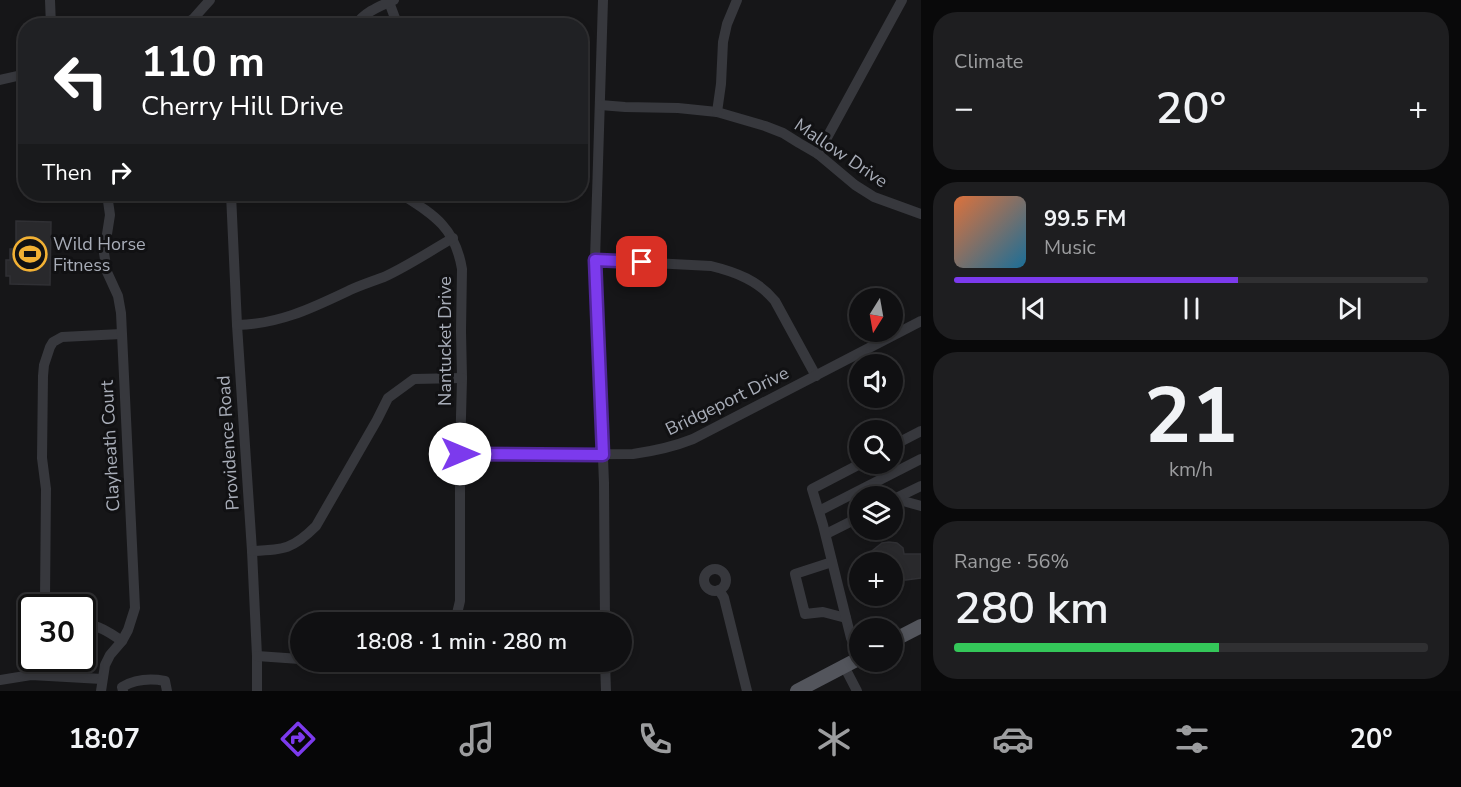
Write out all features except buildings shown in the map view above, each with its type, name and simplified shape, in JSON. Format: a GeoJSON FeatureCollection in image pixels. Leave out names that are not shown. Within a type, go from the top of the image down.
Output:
{"type":"FeatureCollection","features":[{"type":"Feature","properties":{"kind":"main road"},"geometry":{"type":"LineString","coordinates":[[903,635],[921,626]]}},
{"type":"Feature","properties":{"kind":"main road"},"geometry":{"type":"LineString","coordinates":[[797,691],[849,664]]}},
{"type":"Feature","properties":{"kind":"street"},"geometry":{"type":"LineString","coordinates":[[50,0],[51,18]]}},
{"type":"Feature","properties":{"kind":"street"},"geometry":{"type":"LineString","coordinates":[[194,18],[210,0]]}},
{"type":"Feature","properties":{"kind":"street"},"geometry":{"type":"LineString","coordinates":[[603,0],[595,260],[603,455],[605,612]]}},
{"type":"Feature","properties":{"kind":"street"},"geometry":{"type":"LineString","coordinates":[[717,112],[723,42],[727,24],[737,0]]}},
{"type":"Feature","properties":{"kind":"street"},"geometry":{"type":"LineString","coordinates":[[818,154],[902,0]]}},
{"type":"Feature","properties":{"kind":"street"},"geometry":{"type":"LineString","coordinates":[[362,18],[378,6],[392,1],[396,18]]}},
{"type":"Feature","properties":{"kind":"street"},"geometry":{"type":"LineString","coordinates":[[0,80],[18,76]]}},
{"type":"Feature","properties":{"kind":"street","name":"Mallow Drive"},"geometry":{"type":"LineString","coordinates":[[600,105],[717,112],[783,133],[818,154],[855,185],[874,197],[921,214]]}},
{"type":"Feature","properties":{"kind":"street","name":"Clayheath Court"},"geometry":{"type":"LineString","coordinates":[[101,691],[105,665],[128,630],[135,608],[120,305],[107,272],[104,253],[110,216],[108,201]]}},
{"type":"Feature","properties":{"kind":"street","name":"Providence Road"},"geometry":{"type":"LineString","coordinates":[[231,201],[252,551],[257,691]]}},
{"type":"Feature","properties":{"kind":"street","name":"Nantucket Drive"},"geometry":{"type":"LineString","coordinates":[[411,201],[446,228],[453,238],[462,269],[460,601],[458,612]]}},
{"type":"Feature","properties":{"kind":"street"},"geometry":{"type":"LineString","coordinates":[[237,325],[274,321],[298,313],[386,276],[453,238]]}},
{"type":"Feature","properties":{"kind":"street"},"geometry":{"type":"LineString","coordinates":[[595,260],[711,266],[725,269],[748,279],[768,293],[775,302],[816,376]]}},
{"type":"Feature","properties":{"kind":"street","name":"Bridgeport Drive"},"geometry":{"type":"LineString","coordinates":[[460,454],[633,454],[677,446],[921,321]]}},
{"type":"Feature","properties":{"kind":"street"},"geometry":{"type":"LineString","coordinates":[[45,594],[46,489],[42,458],[43,376],[47,353],[53,342],[62,337],[121,334]]}},
{"type":"Feature","properties":{"kind":"street"},"geometry":{"type":"LineString","coordinates":[[252,551],[280,550],[305,537],[316,526],[388,398],[414,379],[462,378]]}},
{"type":"Feature","properties":{"kind":"street"},"geometry":{"type":"LineString","coordinates":[[903,440],[921,431]]}},
{"type":"Feature","properties":{"kind":"street"},"geometry":{"type":"LineString","coordinates":[[819,511],[921,459]]}},
{"type":"Feature","properties":{"kind":"street"},"geometry":{"type":"LineString","coordinates":[[849,470],[812,489],[825,529],[849,630]]}},
{"type":"Feature","properties":{"kind":"street"},"geometry":{"type":"LineString","coordinates":[[903,495],[921,486]]}},
{"type":"Feature","properties":{"kind":"street"},"geometry":{"type":"LineString","coordinates":[[903,501],[921,506]]}},
{"type":"Feature","properties":{"kind":"street"},"geometry":{"type":"LineString","coordinates":[[825,529],[849,521]]}},
{"type":"Feature","properties":{"kind":"street"},"geometry":{"type":"LineString","coordinates":[[832,562],[795,574],[805,614],[824,612],[846,618]]}},
{"type":"Feature","properties":{"kind":"street"},"geometry":{"type":"LineString","coordinates":[[719,590],[724,597],[747,691]]}},
{"type":"Feature","properties":{"kind":"street"},"geometry":{"type":"LineString","coordinates":[[96,626],[122,641]]}},
{"type":"Feature","properties":{"kind":"street"},"geometry":{"type":"LineString","coordinates":[[257,656],[290,658]]}},
{"type":"Feature","properties":{"kind":"street"},"geometry":{"type":"LineString","coordinates":[[844,666],[857,691]]}},
{"type":"Feature","properties":{"kind":"street"},"geometry":{"type":"LineString","coordinates":[[605,672],[606,691]]}},
{"type":"Feature","properties":{"kind":"street"},"geometry":{"type":"LineString","coordinates":[[0,680],[31,675],[102,679]]}},
{"type":"Feature","properties":{"kind":"street"},"geometry":{"type":"LineString","coordinates":[[123,691],[122,687],[134,681],[153,679],[165,681],[167,691]]}},
{"type":"Feature","properties":{"kind":"place","name":"Wild Horse Fitness"},"geometry":{"type":"Point","coordinates":[30,254]}},
{"type":"Feature","properties":{"kind":"route"},"geometry":{"type":"LineString","coordinates":[[460,454],[603,455],[595,260],[642,262]]}}]}
